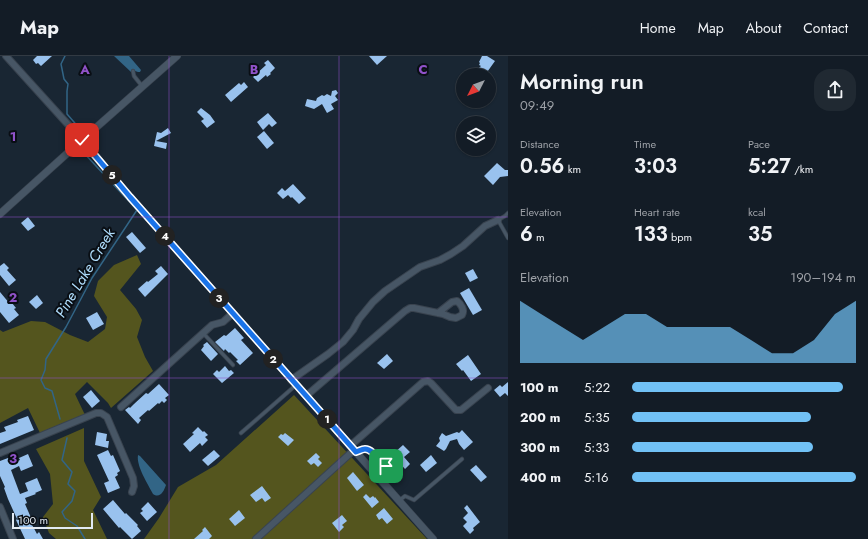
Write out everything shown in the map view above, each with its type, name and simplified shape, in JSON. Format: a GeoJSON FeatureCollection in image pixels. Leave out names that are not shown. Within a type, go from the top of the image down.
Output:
{"type":"FeatureCollection","features":[{"type":"Feature","properties":{"kind":"street"},"geometry":{"type":"LineString","coordinates":[[6,56],[82,140],[130,197],[433,539]]}},
{"type":"Feature","properties":{"kind":"street"},"geometry":{"type":"LineString","coordinates":[[0,214],[177,56]]}},
{"type":"Feature","properties":{"kind":"street"},"geometry":{"type":"LineString","coordinates":[[294,382],[343,342],[363,314],[385,291],[420,267],[440,260],[451,254],[463,246],[485,226],[498,220]]}},
{"type":"Feature","properties":{"kind":"street"},"geometry":{"type":"LineString","coordinates":[[306,396],[405,311],[410,308],[438,313]]}},
{"type":"Feature","properties":{"kind":"street"},"geometry":{"type":"LineString","coordinates":[[121,407],[212,325],[223,322],[233,314]]}},
{"type":"Feature","properties":{"kind":"street"},"geometry":{"type":"LineString","coordinates":[[256,539],[353,449],[422,382],[428,381],[431,383],[456,410],[461,410],[488,388]]}},
{"type":"Feature","properties":{"kind":"street"},"geometry":{"type":"LineString","coordinates":[[0,454],[96,413],[101,413],[107,417],[133,478],[134,486],[132,492]]}},
{"type":"Feature","properties":{"kind":"street"},"geometry":{"type":"LineString","coordinates":[[0,507],[13,539]]}},
{"type":"Feature","properties":{"kind":"lane"},"geometry":{"type":"LineString","coordinates":[[133,71],[134,76],[142,86]]}},
{"type":"Feature","properties":{"kind":"lane"},"geometry":{"type":"LineString","coordinates":[[508,213],[498,220],[508,238]]}},
{"type":"Feature","properties":{"kind":"lane"},"geometry":{"type":"LineString","coordinates":[[203,333],[233,365]]}},
{"type":"Feature","properties":{"kind":"lane"},"geometry":{"type":"LineString","coordinates":[[241,434],[294,382]]}},
{"type":"Feature","properties":{"kind":"lane"},"geometry":{"type":"LineString","coordinates":[[353,449],[366,449],[374,453],[386,466],[398,468]]}},
{"type":"Feature","properties":{"kind":"lane"},"geometry":{"type":"LineString","coordinates":[[398,501],[405,496],[414,500],[462,459]]}},
{"type":"Feature","properties":{"kind":"shaded area"},"geometry":{"type":"Polygon","coordinates":[[[137,255],[141,264],[120,290],[136,309],[142,320],[137,337],[145,357],[153,371],[111,408],[87,382],[75,394],[85,415],[40,433],[28,408],[0,423],[0,330],[3,332],[31,321],[45,322],[70,335],[88,342],[105,329],[107,317],[94,296],[98,281],[114,265],[137,255]]]}},
{"type":"Feature","properties":{"kind":"shaded area"},"geometry":{"type":"Polygon","coordinates":[[[294,395],[427,539],[144,539],[178,487],[216,465],[294,395]]]}},
{"type":"Feature","properties":{"kind":"shaded area"},"geometry":{"type":"Polygon","coordinates":[[[84,428],[84,461],[101,497],[93,510],[107,539],[56,539],[49,533],[43,517],[53,504],[50,474],[36,449],[84,428]]]}},
{"type":"Feature","properties":{"kind":"water"},"geometry":{"type":"Polygon","coordinates":[[[114,56],[129,56],[141,70],[140,72],[131,72],[114,56]]]}},
{"type":"Feature","properties":{"kind":"water"},"geometry":{"type":"Polygon","coordinates":[[[138,455],[166,485],[160,495],[158,496],[153,494],[141,470],[138,455]]]}},
{"type":"Feature","properties":{"kind":"building"},"geometry":{"type":"Polygon","coordinates":[[[37,56],[52,56],[41,66],[38,63],[36,64],[33,60],[37,56]]]}},
{"type":"Feature","properties":{"kind":"building"},"geometry":{"type":"Polygon","coordinates":[[[369,56],[387,56],[377,65],[369,56]]]}},
{"type":"Feature","properties":{"kind":"building"},"geometry":{"type":"Polygon","coordinates":[[[482,56],[487,56],[495,61],[490,68],[479,68],[481,66],[479,65],[482,56]]]}},
{"type":"Feature","properties":{"kind":"building"},"geometry":{"type":"Polygon","coordinates":[[[268,60],[275,68],[270,73],[271,74],[267,77],[266,75],[258,82],[253,77],[266,65],[264,63],[268,60]]]}},
{"type":"Feature","properties":{"kind":"building"},"geometry":{"type":"Polygon","coordinates":[[[244,82],[248,87],[231,102],[225,95],[239,83],[241,85],[244,82]]]}},
{"type":"Feature","properties":{"kind":"building"},"geometry":{"type":"Polygon","coordinates":[[[336,90],[338,93],[335,96],[338,100],[331,104],[334,109],[327,113],[322,104],[314,109],[305,106],[307,99],[316,101],[317,98],[322,95],[324,96],[327,94],[331,96],[332,91],[336,90]]]}},
{"type":"Feature","properties":{"kind":"building"},"geometry":{"type":"Polygon","coordinates":[[[201,108],[210,115],[215,122],[207,128],[201,121],[204,119],[197,112],[201,108]]]}},
{"type":"Feature","properties":{"kind":"building"},"geometry":{"type":"Polygon","coordinates":[[[268,113],[277,123],[272,127],[269,124],[263,130],[257,122],[268,113]]]}},
{"type":"Feature","properties":{"kind":"building"},"geometry":{"type":"Polygon","coordinates":[[[168,128],[171,133],[156,141],[167,143],[166,149],[154,146],[157,132],[161,133],[168,128]]]}},
{"type":"Feature","properties":{"kind":"building"},"geometry":{"type":"Polygon","coordinates":[[[264,131],[274,143],[267,149],[257,137],[264,131]]]}},
{"type":"Feature","properties":{"kind":"building"},"geometry":{"type":"Polygon","coordinates":[[[497,163],[505,170],[508,170],[508,176],[500,177],[493,185],[484,176],[497,163]]]}},
{"type":"Feature","properties":{"kind":"building"},"geometry":{"type":"Polygon","coordinates":[[[293,184],[306,198],[299,204],[288,195],[283,199],[277,193],[282,188],[285,191],[293,184]]]}},
{"type":"Feature","properties":{"kind":"building"},"geometry":{"type":"Polygon","coordinates":[[[28,217],[35,226],[28,231],[21,223],[28,217]]]}},
{"type":"Feature","properties":{"kind":"building"},"geometry":{"type":"Polygon","coordinates":[[[132,232],[146,248],[140,253],[126,237],[132,232]]]}},
{"type":"Feature","properties":{"kind":"building"},"geometry":{"type":"Polygon","coordinates":[[[4,263],[9,268],[7,270],[16,280],[9,286],[0,275],[0,266],[4,263]]]}},
{"type":"Feature","properties":{"kind":"building"},"geometry":{"type":"Polygon","coordinates":[[[161,266],[168,274],[145,297],[138,289],[158,274],[155,271],[161,266]]]}},
{"type":"Feature","properties":{"kind":"building"},"geometry":{"type":"Polygon","coordinates":[[[473,269],[478,278],[470,282],[465,273],[473,269]]]}},
{"type":"Feature","properties":{"kind":"building"},"geometry":{"type":"Polygon","coordinates":[[[469,288],[482,310],[473,315],[460,293],[469,288]]]}},
{"type":"Feature","properties":{"kind":"building"},"geometry":{"type":"Polygon","coordinates":[[[0,292],[10,304],[12,303],[16,308],[14,309],[19,315],[9,323],[0,312],[0,292]]]}},
{"type":"Feature","properties":{"kind":"building"},"geometry":{"type":"Polygon","coordinates":[[[37,295],[43,303],[36,309],[29,302],[37,295]]]}},
{"type":"Feature","properties":{"kind":"building"},"geometry":{"type":"Polygon","coordinates":[[[97,312],[104,324],[93,330],[86,318],[97,312]]]}},
{"type":"Feature","properties":{"kind":"building"},"geometry":{"type":"Polygon","coordinates":[[[235,328],[244,338],[241,340],[253,353],[240,365],[236,361],[238,360],[230,352],[229,353],[225,349],[224,351],[215,342],[224,335],[226,336],[235,328]]]}},
{"type":"Feature","properties":{"kind":"building"},"geometry":{"type":"Polygon","coordinates":[[[207,342],[218,354],[211,361],[201,350],[204,346],[203,345],[207,342]]]}},
{"type":"Feature","properties":{"kind":"building"},"geometry":{"type":"Polygon","coordinates":[[[387,354],[393,361],[384,369],[377,363],[387,354]]]}},
{"type":"Feature","properties":{"kind":"building"},"geometry":{"type":"Polygon","coordinates":[[[468,355],[481,374],[471,381],[463,370],[462,371],[456,364],[468,355]]]}},
{"type":"Feature","properties":{"kind":"building"},"geometry":{"type":"Polygon","coordinates":[[[225,366],[229,371],[231,370],[234,373],[222,383],[213,374],[217,370],[219,372],[225,366]]]}},
{"type":"Feature","properties":{"kind":"building"},"geometry":{"type":"Polygon","coordinates":[[[508,382],[508,396],[505,393],[500,397],[494,390],[500,385],[502,387],[508,382]]]}},
{"type":"Feature","properties":{"kind":"building"},"geometry":{"type":"Polygon","coordinates":[[[159,384],[169,395],[165,398],[167,400],[164,403],[162,401],[159,404],[158,403],[149,411],[148,410],[139,418],[141,420],[138,424],[125,410],[129,407],[130,408],[146,393],[148,394],[159,384]]]}},
{"type":"Feature","properties":{"kind":"building"},"geometry":{"type":"Polygon","coordinates":[[[91,390],[100,401],[92,408],[83,397],[91,390]]]}},
{"type":"Feature","properties":{"kind":"building"},"geometry":{"type":"Polygon","coordinates":[[[28,416],[34,430],[0,444],[0,433],[6,431],[4,427],[18,422],[17,420],[28,416]]]}},
{"type":"Feature","properties":{"kind":"building"},"geometry":{"type":"Polygon","coordinates":[[[198,427],[208,435],[205,437],[208,440],[202,446],[200,443],[190,452],[183,444],[194,434],[192,433],[198,427]]]}},
{"type":"Feature","properties":{"kind":"building"},"geometry":{"type":"Polygon","coordinates":[[[462,430],[473,442],[464,450],[457,439],[450,441],[444,451],[436,446],[440,441],[439,438],[442,433],[446,436],[457,432],[459,433],[462,430]]]}},
{"type":"Feature","properties":{"kind":"building"},"geometry":{"type":"Polygon","coordinates":[[[97,432],[107,434],[106,441],[109,441],[108,448],[95,445],[97,432]]]}},
{"type":"Feature","properties":{"kind":"building"},"geometry":{"type":"Polygon","coordinates":[[[285,433],[294,440],[288,446],[278,437],[285,433]]]}},
{"type":"Feature","properties":{"kind":"building"},"geometry":{"type":"Polygon","coordinates":[[[403,445],[410,452],[404,457],[410,464],[405,469],[398,461],[400,459],[394,453],[403,445]]]}},
{"type":"Feature","properties":{"kind":"building"},"geometry":{"type":"Polygon","coordinates":[[[108,450],[111,456],[113,455],[120,471],[115,477],[120,488],[108,493],[104,483],[109,481],[97,455],[108,450]]]}},
{"type":"Feature","properties":{"kind":"building"},"geometry":{"type":"Polygon","coordinates":[[[214,450],[220,456],[208,466],[202,460],[214,450]]]}},
{"type":"Feature","properties":{"kind":"building"},"geometry":{"type":"Polygon","coordinates":[[[316,453],[320,457],[318,459],[322,463],[318,467],[314,463],[311,465],[307,461],[316,453]]]}},
{"type":"Feature","properties":{"kind":"building"},"geometry":{"type":"Polygon","coordinates":[[[28,454],[33,466],[21,471],[19,466],[11,470],[20,494],[28,491],[25,483],[37,478],[42,490],[25,498],[27,503],[25,504],[32,520],[30,521],[37,534],[39,532],[43,539],[25,539],[16,520],[17,519],[0,476],[0,461],[8,458],[10,464],[20,460],[19,458],[28,454]]]}},
{"type":"Feature","properties":{"kind":"building"},"geometry":{"type":"Polygon","coordinates":[[[431,455],[437,463],[426,472],[420,465],[431,455]]]}},
{"type":"Feature","properties":{"kind":"building"},"geometry":{"type":"Polygon","coordinates":[[[476,465],[487,477],[481,482],[470,470],[476,465]]]}},
{"type":"Feature","properties":{"kind":"building"},"geometry":{"type":"Polygon","coordinates":[[[353,472],[364,485],[357,491],[347,478],[353,472]]]}},
{"type":"Feature","properties":{"kind":"building"},"geometry":{"type":"Polygon","coordinates":[[[262,486],[271,498],[265,502],[262,498],[256,502],[250,495],[262,486]]]}},
{"type":"Feature","properties":{"kind":"building"},"geometry":{"type":"Polygon","coordinates":[[[366,494],[370,498],[373,496],[375,497],[379,502],[372,508],[363,497],[366,494]]]}},
{"type":"Feature","properties":{"kind":"building"},"geometry":{"type":"Polygon","coordinates":[[[113,500],[125,514],[126,513],[138,525],[137,526],[141,531],[132,539],[120,527],[119,528],[103,509],[113,500]]]}},
{"type":"Feature","properties":{"kind":"building"},"geometry":{"type":"Polygon","coordinates":[[[148,502],[157,512],[147,521],[140,513],[143,511],[141,509],[148,502]]]}},
{"type":"Feature","properties":{"kind":"building"},"geometry":{"type":"Polygon","coordinates":[[[467,505],[480,522],[473,528],[474,530],[470,534],[463,526],[467,522],[463,518],[468,513],[464,508],[467,505]]]}},
{"type":"Feature","properties":{"kind":"building"},"geometry":{"type":"Polygon","coordinates":[[[384,508],[393,519],[387,524],[382,518],[379,520],[376,515],[384,508]]]}},
{"type":"Feature","properties":{"kind":"building"},"geometry":{"type":"Polygon","coordinates":[[[239,510],[245,518],[235,526],[229,519],[239,510]]]}},
{"type":"Feature","properties":{"kind":"building"},"geometry":{"type":"Polygon","coordinates":[[[342,515],[347,521],[342,525],[344,527],[339,532],[332,523],[342,515]]]}},
{"type":"Feature","properties":{"kind":"building"},"geometry":{"type":"Polygon","coordinates":[[[205,527],[212,536],[209,539],[194,539],[203,531],[202,530],[205,527]]]}},
{"type":"Feature","properties":{"kind":"waterway","name":"Pine Lake Creek"},"geometry":{"type":"LineString","coordinates":[[65,56],[61,64],[64,79],[68,84],[67,114],[80,129]]}},
{"type":"Feature","properties":{"kind":"waterway","name":"Pine Lake Creek"},"geometry":{"type":"LineString","coordinates":[[60,419],[52,391],[45,388],[41,380],[45,370],[46,359],[66,327],[92,278],[137,210],[83,152],[83,150]]}},
{"type":"Feature","properties":{"kind":"waterway","name":"Pine Lake Creek"},"geometry":{"type":"LineString","coordinates":[[67,438],[62,460],[72,472],[68,484],[75,491],[72,501],[62,512],[65,518],[77,526],[85,539]]}},
{"type":"Feature","properties":{"kind":"route"},"geometry":{"type":"LineString","coordinates":[[82,140],[130,197],[356,452],[366,449],[374,453],[386,466]]}}]}
